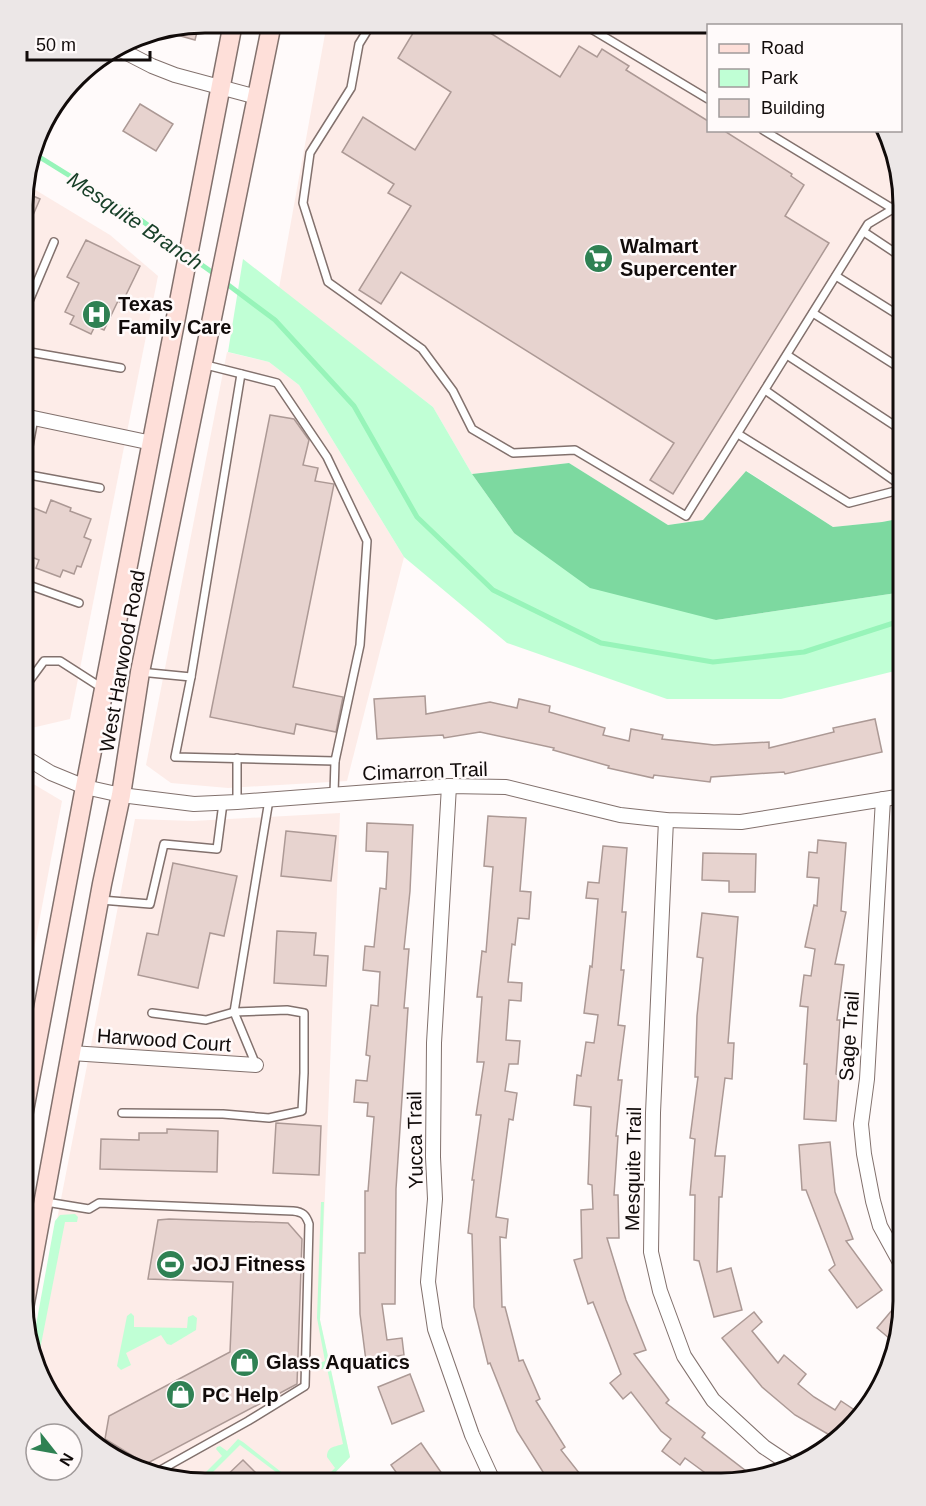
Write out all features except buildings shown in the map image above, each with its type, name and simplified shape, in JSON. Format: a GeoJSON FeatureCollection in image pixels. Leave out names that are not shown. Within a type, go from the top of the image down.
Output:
{"type":"FeatureCollection","features":[{"type":"Feature","properties":{"kind":"main road","name":"West Harwood Road"},"geometry":{"type":"LineString","coordinates":[[33,1041],[85,787],[231,33]]}},
{"type":"Feature","properties":{"kind":"main road","name":"West Harwood Road"},"geometry":{"type":"LineString","coordinates":[[33,1260],[99,899],[121,795],[141,672],[270,33]]}},
{"type":"Feature","properties":{"kind":"street"},"geometry":{"type":"LineString","coordinates":[[126,52],[167,72],[257,97]]}},
{"type":"Feature","properties":{"kind":"street"},"geometry":{"type":"LineString","coordinates":[[33,418],[152,443]]}},
{"type":"Feature","properties":{"kind":"street","name":"Cimarron Trail"},"geometry":{"type":"LineString","coordinates":[[33,762],[51,773],[85,787],[121,795],[194,804],[449,786],[506,788],[620,814],[666,820],[741,822],[893,798]]}},
{"type":"Feature","properties":{"kind":"street","name":"Yucca Trail"},"geometry":{"type":"LineString","coordinates":[[449,786],[434,1043],[435,1199],[428,1282],[435,1329],[472,1435],[489,1473]]}},
{"type":"Feature","properties":{"kind":"street","name":"Sage Trail"},"geometry":{"type":"LineString","coordinates":[[883,799],[867,1078],[861,1124],[864,1154],[875,1209],[880,1227],[893,1250]]}},
{"type":"Feature","properties":{"kind":"street","name":"Mesquite Trail"},"geometry":{"type":"LineString","coordinates":[[666,820],[653,1113],[651,1252],[660,1291],[684,1356],[713,1400],[764,1447],[785,1461]]}},
{"type":"Feature","properties":{"kind":"street","name":"Harwood Court"},"geometry":{"type":"LineString","coordinates":[[71,1053],[256,1065]]}},
{"type":"Feature","properties":{"kind":"lane"},"geometry":{"type":"LineString","coordinates":[[366,33],[359,44],[351,88],[310,153],[303,203],[328,282],[422,349],[453,391],[472,429],[513,453],[575,450],[686,516],[868,224],[893,209],[765,132]]}},
{"type":"Feature","properties":{"kind":"lane"},"geometry":{"type":"LineString","coordinates":[[598,33],[707,98]]}},
{"type":"Feature","properties":{"kind":"lane"},"geometry":{"type":"LineString","coordinates":[[864,232],[893,251]]}},
{"type":"Feature","properties":{"kind":"lane"},"geometry":{"type":"LineString","coordinates":[[33,286],[54,242]]}},
{"type":"Feature","properties":{"kind":"lane"},"geometry":{"type":"LineString","coordinates":[[836,276],[893,312]]}},
{"type":"Feature","properties":{"kind":"lane"},"geometry":{"type":"LineString","coordinates":[[813,313],[893,364]]}},
{"type":"Feature","properties":{"kind":"lane"},"geometry":{"type":"LineString","coordinates":[[33,353],[121,368]]}},
{"type":"Feature","properties":{"kind":"lane"},"geometry":{"type":"LineString","coordinates":[[787,355],[893,424]]}},
{"type":"Feature","properties":{"kind":"lane"},"geometry":{"type":"LineString","coordinates":[[202,364],[277,382],[327,457],[368,541],[360,645],[335,761],[334,795]]}},
{"type":"Feature","properties":{"kind":"lane"},"geometry":{"type":"LineString","coordinates":[[241,374],[191,677],[175,757],[335,761]]}},
{"type":"Feature","properties":{"kind":"lane"},"geometry":{"type":"LineString","coordinates":[[765,390],[893,481]]}},
{"type":"Feature","properties":{"kind":"lane"},"geometry":{"type":"LineString","coordinates":[[738,434],[849,503],[893,491]]}},
{"type":"Feature","properties":{"kind":"lane"},"geometry":{"type":"LineString","coordinates":[[33,476],[100,488]]}},
{"type":"Feature","properties":{"kind":"lane"},"geometry":{"type":"LineString","coordinates":[[33,586],[80,603]]}},
{"type":"Feature","properties":{"kind":"lane"},"geometry":{"type":"LineString","coordinates":[[33,676],[44,661],[60,661],[104,689]]}},
{"type":"Feature","properties":{"kind":"lane"},"geometry":{"type":"LineString","coordinates":[[141,672],[191,677]]}},
{"type":"Feature","properties":{"kind":"lane"},"geometry":{"type":"LineString","coordinates":[[237,758],[237,802]]}},
{"type":"Feature","properties":{"kind":"lane"},"geometry":{"type":"LineString","coordinates":[[256,1065],[234,1012],[269,800]]}},
{"type":"Feature","properties":{"kind":"lane"},"geometry":{"type":"LineString","coordinates":[[99,899],[150,904],[164,844],[217,849],[223,802]]}},
{"type":"Feature","properties":{"kind":"lane"},"geometry":{"type":"LineString","coordinates":[[122,1113],[223,1114],[268,1118],[302,1111],[304,1013],[287,1010],[234,1012],[206,1020],[152,1013]]}},
{"type":"Feature","properties":{"kind":"lane"},"geometry":{"type":"LineString","coordinates":[[44,1202],[89,1209],[99,1203],[293,1211],[301,1212],[306,1216],[309,1224],[305,1386],[164,1468]]}},
{"type":"Feature","properties":{"kind":"shaded area"},"geometry":{"type":"Polygon","coordinates":[[[325,33],[707,33],[707,132],[876,132],[880,139],[890,171],[893,194],[893,520],[833,527],[747,471],[703,520],[668,525],[569,463],[472,474],[433,407],[279,288],[325,33]]]}},
{"type":"Feature","properties":{"kind":"shaded area"},"geometry":{"type":"Polygon","coordinates":[[[34,189],[110,235],[158,276],[70,719],[33,728],[34,189]]]}},
{"type":"Feature","properties":{"kind":"shaded area"},"geometry":{"type":"Polygon","coordinates":[[[227,352],[269,362],[299,385],[404,557],[347,781],[228,788],[171,783],[146,765],[227,352]]]}},
{"type":"Feature","properties":{"kind":"shaded area"},"geometry":{"type":"Polygon","coordinates":[[[33,784],[62,801],[33,954],[33,784]]]}},
{"type":"Feature","properties":{"kind":"shaded area"},"geometry":{"type":"Polygon","coordinates":[[[340,813],[320,1320],[350,1457],[335,1473],[183,1472],[139,1460],[119,1450],[82,1422],[56,1387],[39,1346],[35,1330],[135,819],[193,821],[340,813]]]}},
{"type":"Feature","properties":{"kind":"green space"},"geometry":{"type":"Polygon","coordinates":[[[243,259],[433,407],[472,474],[514,533],[716,620],[893,593],[893,671],[781,699],[667,699],[507,643],[404,557],[299,385],[269,362],[228,352],[243,259]]]}},
{"type":"Feature","properties":{"kind":"green space"},"geometry":{"type":"Polygon","coordinates":[[[569,463],[668,525],[703,520],[746,471],[833,527],[893,520],[893,593],[716,620],[590,588],[514,533],[472,474],[569,463]]]}},
{"type":"Feature","properties":{"kind":"green space"},"geometry":{"type":"Polygon","coordinates":[[[321,1202],[324,1202],[320,1320],[350,1457],[335,1473],[330,1473],[335,1468],[327,1457],[328,1451],[343,1444],[327,1368],[317,1370],[315,1367],[316,1364],[325,1361],[317,1318],[321,1202]]]}},
{"type":"Feature","properties":{"kind":"green space"},"geometry":{"type":"Polygon","coordinates":[[[75,1214],[78,1217],[77,1222],[65,1222],[40,1349],[35,1329],[55,1221],[60,1215],[75,1214]]]}},
{"type":"Feature","properties":{"kind":"green space"},"geometry":{"type":"Polygon","coordinates":[[[131,1313],[134,1316],[134,1327],[187,1328],[188,1317],[193,1315],[197,1318],[196,1330],[171,1345],[167,1344],[161,1335],[126,1353],[131,1365],[121,1370],[117,1366],[127,1316],[131,1313]]]}},
{"type":"Feature","properties":{"kind":"green space"},"geometry":{"type":"Polygon","coordinates":[[[238,1439],[283,1473],[277,1473],[240,1445],[212,1473],[205,1473],[222,1456],[216,1449],[217,1447],[220,1446],[227,1451],[238,1439]]]}},
{"type":"Feature","properties":{"kind":"waterway","name":"Mesquite Branch"},"geometry":{"type":"LineString","coordinates":[[40,157],[141,220],[184,252]]}},
{"type":"Feature","properties":{"kind":"waterway","name":"Mesquite Branch"},"geometry":{"type":"LineString","coordinates":[[192,258],[216,275]]}},
{"type":"Feature","properties":{"kind":"waterway","name":"Mesquite Branch"},"geometry":{"type":"LineString","coordinates":[[223,281],[275,320],[354,406],[417,517],[493,590],[601,643],[713,662],[804,652],[893,623]]}},
{"type":"Feature","properties":{"kind":"place","name":"Walmart Supercenter"},"geometry":{"type":"Point","coordinates":[599,258]}},
{"type":"Feature","properties":{"kind":"place","name":"Texas Family Care"},"geometry":{"type":"Point","coordinates":[97,315]}},
{"type":"Feature","properties":{"kind":"place","name":"JOJ Fitness"},"geometry":{"type":"Point","coordinates":[171,1264]}},
{"type":"Feature","properties":{"kind":"place","name":"Glass Aquatics"},"geometry":{"type":"Point","coordinates":[245,1362]}},
{"type":"Feature","properties":{"kind":"place","name":"PC Help"},"geometry":{"type":"Point","coordinates":[181,1395]}}]}
